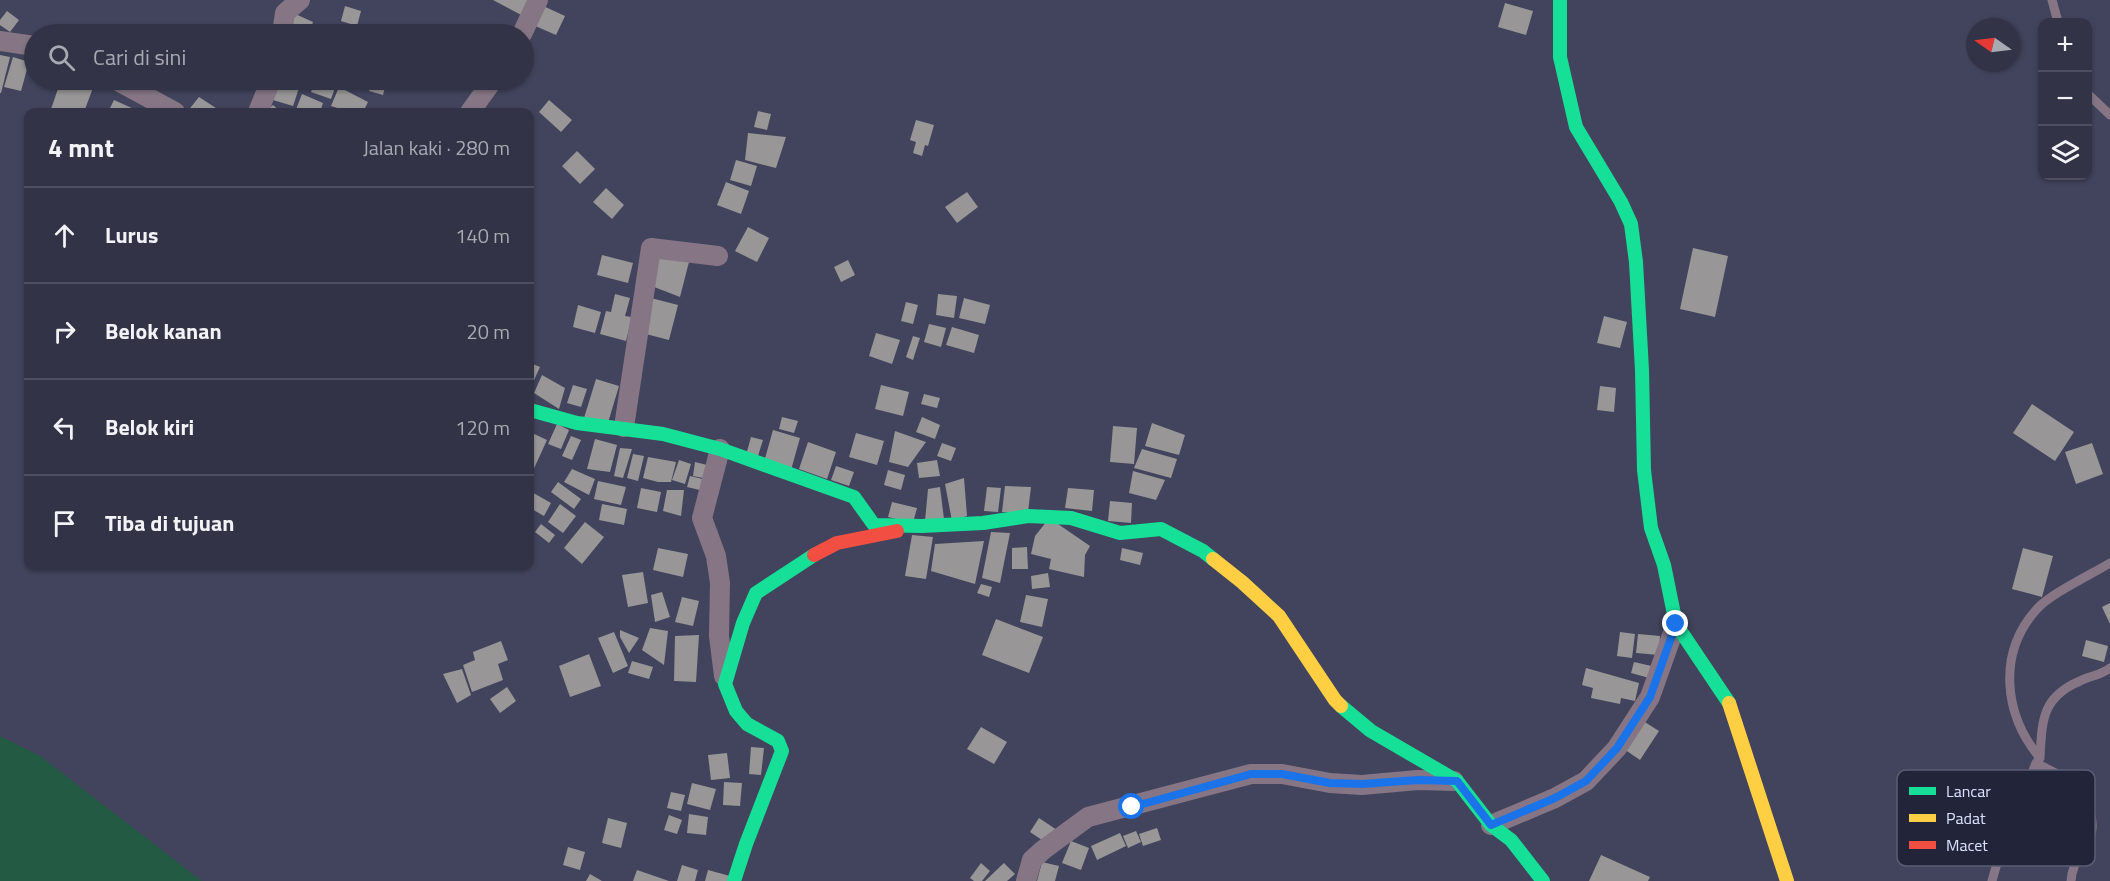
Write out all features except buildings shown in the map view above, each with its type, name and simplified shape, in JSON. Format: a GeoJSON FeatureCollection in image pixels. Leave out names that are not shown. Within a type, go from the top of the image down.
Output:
{"type":"FeatureCollection","features":[{"type":"Feature","properties":{"kind":"street"},"geometry":{"type":"LineString","coordinates":[[284,24],[285,14],[300,0]]}},
{"type":"Feature","properties":{"kind":"street"},"geometry":{"type":"LineString","coordinates":[[526,24],[537,0]]}},
{"type":"Feature","properties":{"kind":"street"},"geometry":{"type":"LineString","coordinates":[[1560,0],[1560,57],[1576,127],[1621,202],[1631,224],[1636,262],[1642,358],[1642,433],[1646,502],[1651,528],[1664,565],[1676,624],[1731,706],[1787,881]]}},
{"type":"Feature","properties":{"kind":"street"},"geometry":{"type":"LineString","coordinates":[[0,41],[24,45]]}},
{"type":"Feature","properties":{"kind":"street"},"geometry":{"type":"LineString","coordinates":[[135,90],[168,108]]}},
{"type":"Feature","properties":{"kind":"street"},"geometry":{"type":"LineString","coordinates":[[260,108],[267,90]]}},
{"type":"Feature","properties":{"kind":"street"},"geometry":{"type":"LineString","coordinates":[[473,108],[486,90]]}},
{"type":"Feature","properties":{"kind":"street"},"geometry":{"type":"LineString","coordinates":[[624,427],[651,248],[718,256]]}},
{"type":"Feature","properties":{"kind":"street"},"geometry":{"type":"LineString","coordinates":[[534,411],[577,423],[624,427],[663,434],[720,449],[854,497],[874,525],[922,526],[983,523],[1028,516],[1071,518],[1120,533],[1161,529],[1203,552],[1242,582],[1279,616],[1335,700],[1371,731],[1457,781],[1491,825],[1511,840],[1543,881]]}},
{"type":"Feature","properties":{"kind":"street"},"geometry":{"type":"LineString","coordinates":[[720,449],[702,518],[716,556],[720,583],[719,636],[725,684],[736,711],[747,724],[778,741],[782,747],[734,881]]}},
{"type":"Feature","properties":{"kind":"street"},"geometry":{"type":"LineString","coordinates":[[725,684],[743,623],[756,593],[801,562],[837,543],[922,526]]}},
{"type":"Feature","properties":{"kind":"street"},"geometry":{"type":"LineString","coordinates":[[1491,825],[1555,798],[1586,781],[1617,748],[1650,697],[1676,624]]}},
{"type":"Feature","properties":{"kind":"street"},"geometry":{"type":"LineString","coordinates":[[1026,881],[1032,860],[1088,817],[1251,774],[1282,774],[1330,783],[1457,781]]}},
{"type":"Feature","properties":{"kind":"lane"},"geometry":{"type":"LineString","coordinates":[[2052,0],[2057,18]]}},
{"type":"Feature","properties":{"kind":"lane"},"geometry":{"type":"LineString","coordinates":[[2092,98],[2110,115]]}},
{"type":"Feature","properties":{"kind":"lane"},"geometry":{"type":"LineString","coordinates":[[2052,770],[2038,761],[2020,728],[2011,704],[2010,662],[2020,634],[2036,609],[2110,563]]}},
{"type":"Feature","properties":{"kind":"lane"},"geometry":{"type":"LineString","coordinates":[[2034,770],[2048,706],[2057,692],[2110,668]]}},
{"type":"Feature","properties":{"kind":"lane"},"geometry":{"type":"LineString","coordinates":[[1992,881],[1996,866]]}},
{"type":"Feature","properties":{"kind":"lane"},"geometry":{"type":"LineString","coordinates":[[2071,881],[2075,866]]}},
{"type":"Feature","properties":{"kind":"green space"},"geometry":{"type":"Polygon","coordinates":[[[0,736],[40,756],[202,881],[0,881],[0,736]]]}},
{"type":"Feature","properties":{"kind":"traffic: fast"},"geometry":{"type":"LineString","coordinates":[[1560,0],[1560,57],[1576,127],[1621,202],[1631,224],[1636,262],[1642,370],[1644,470],[1651,528],[1664,565],[1676,624],[1729,703]]}},
{"type":"Feature","properties":{"kind":"traffic: fast"},"geometry":{"type":"LineString","coordinates":[[534,411],[577,423],[663,434],[720,449],[854,497],[874,525],[922,526],[983,523],[1028,516],[1071,518],[1120,533],[1161,529],[1203,551],[1213,559]]}},
{"type":"Feature","properties":{"kind":"traffic: fast"},"geometry":{"type":"LineString","coordinates":[[734,881],[782,751],[778,741],[747,724],[736,711],[725,684],[743,623],[756,593],[814,555]]}},
{"type":"Feature","properties":{"kind":"traffic: fast"},"geometry":{"type":"LineString","coordinates":[[1341,706],[1371,731],[1457,781],[1491,825],[1511,840],[1543,881]]}},
{"type":"Feature","properties":{"kind":"traffic: slow"},"geometry":{"type":"LineString","coordinates":[[1213,559],[1279,616],[1341,706]]}},
{"type":"Feature","properties":{"kind":"traffic: slow"},"geometry":{"type":"LineString","coordinates":[[1729,703],[1787,881]]}},
{"type":"Feature","properties":{"kind":"traffic: jam"},"geometry":{"type":"LineString","coordinates":[[814,555],[837,543],[897,531]]}},
{"type":"Feature","properties":{"kind":"route"},"geometry":{"type":"LineString","coordinates":[[1132,807],[1251,774],[1282,774],[1330,783],[1457,781],[1491,825],[1555,798],[1586,781],[1617,748],[1650,697],[1676,624]]}}]}
